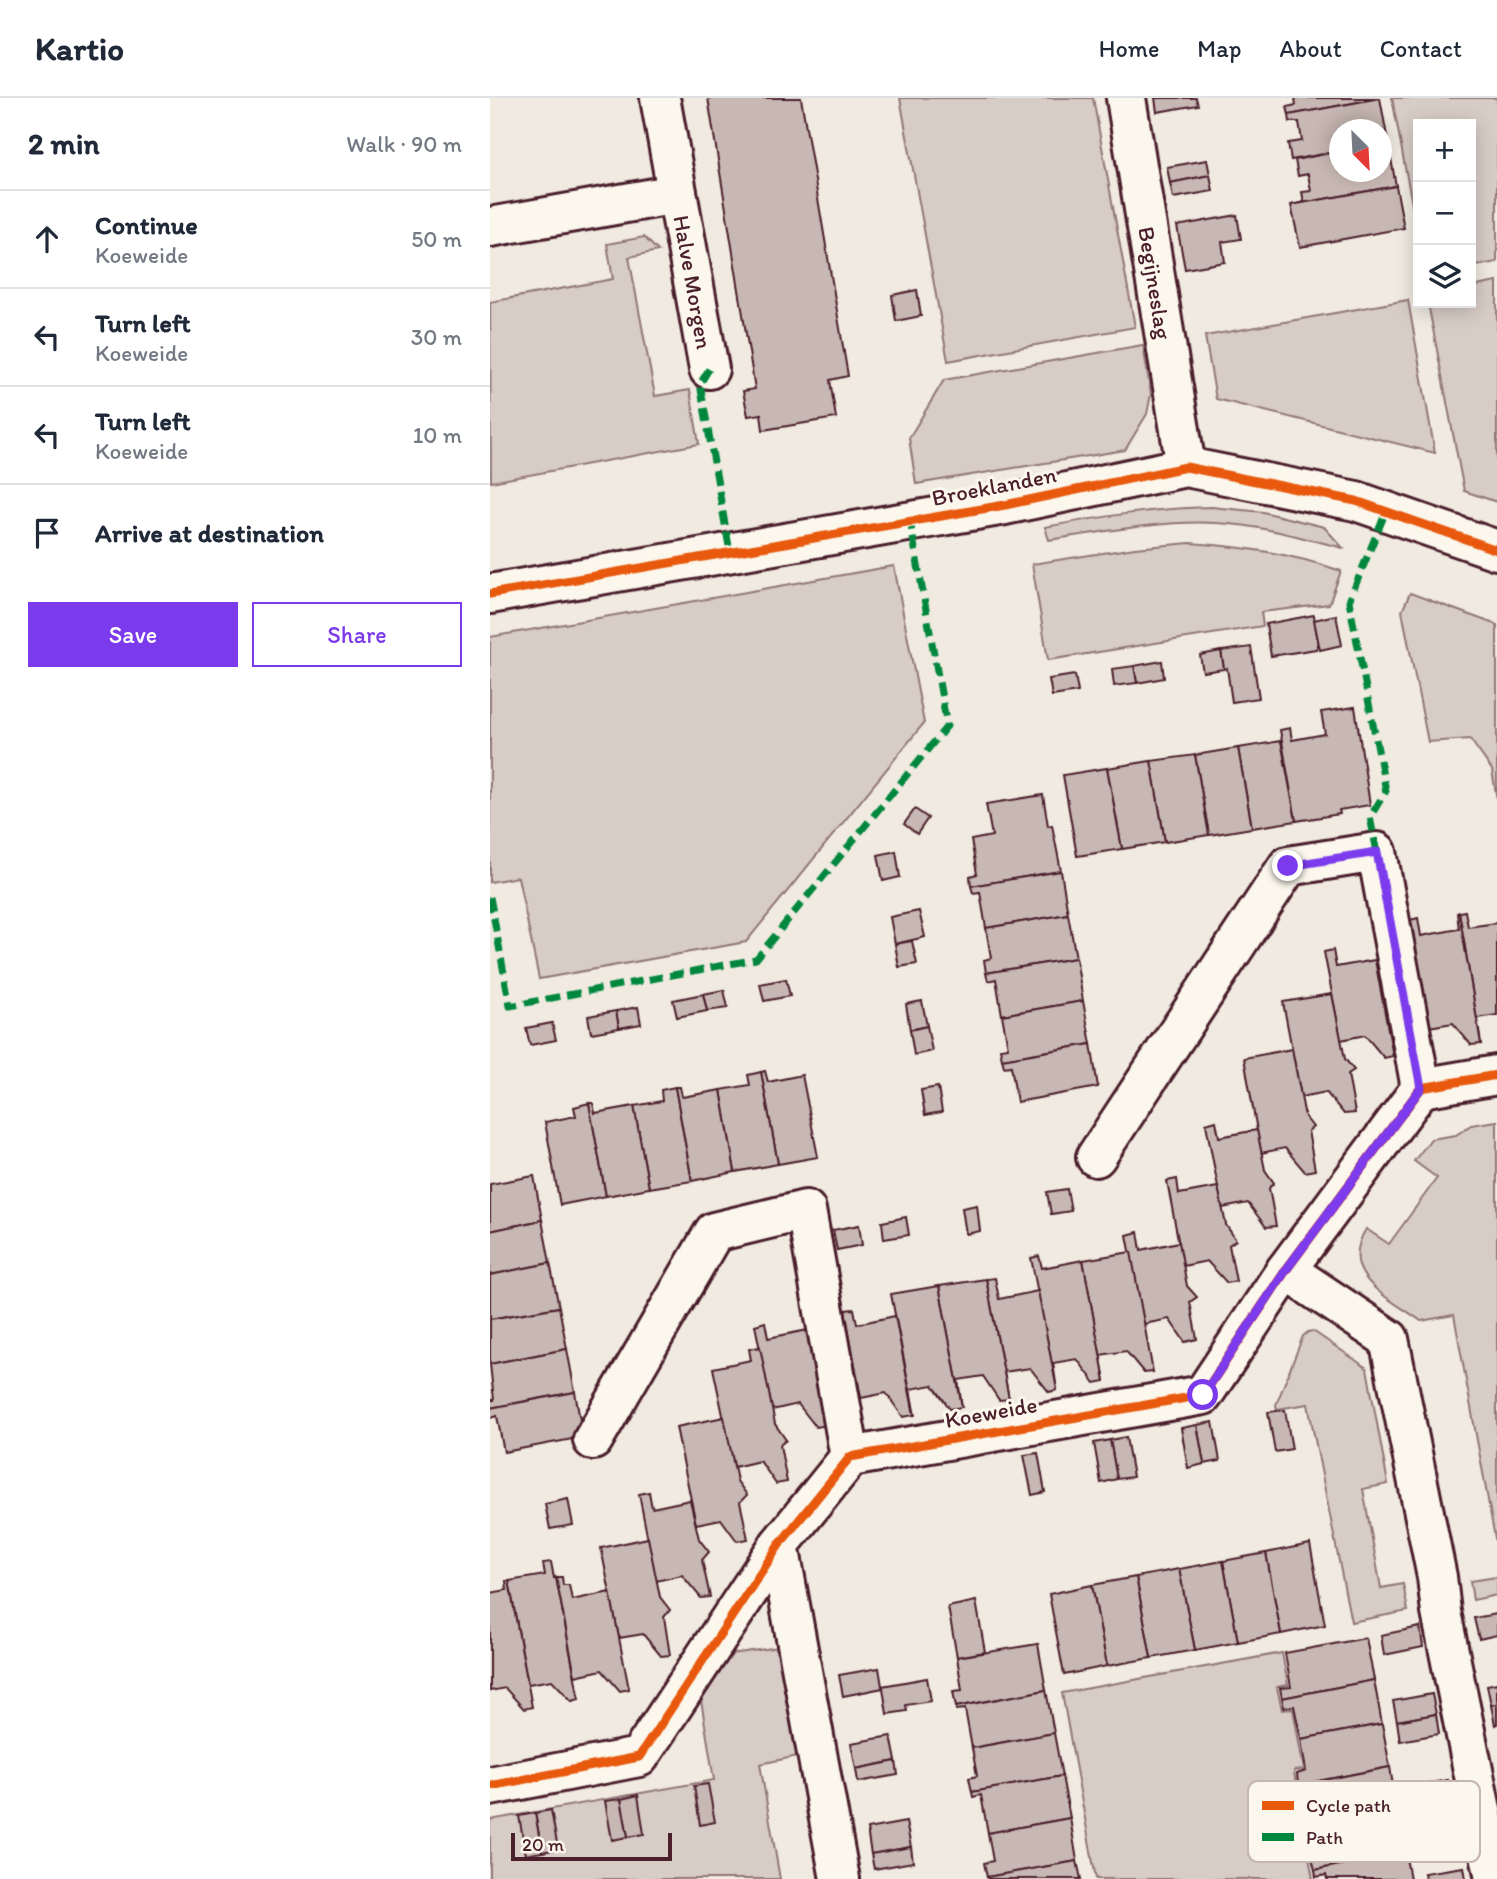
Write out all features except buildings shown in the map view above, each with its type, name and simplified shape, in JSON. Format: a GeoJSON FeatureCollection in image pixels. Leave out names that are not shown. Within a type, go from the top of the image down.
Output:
{"type":"FeatureCollection","features":[{"type":"Feature","properties":{"kind":"street","name":"Halve Morgen"},"geometry":{"type":"LineString","coordinates":[[660,98],[709,369]]}},
{"type":"Feature","properties":{"kind":"street","name":"Begijneslag"},"geometry":{"type":"LineString","coordinates":[[1126,98],[1186,467]]}},
{"type":"Feature","properties":{"kind":"street","name":"Halve Morgen"},"geometry":{"type":"LineString","coordinates":[[490,227],[677,194]]}},
{"type":"Feature","properties":{"kind":"street","name":"Broeklanden"},"geometry":{"type":"LineString","coordinates":[[490,594],[1005,505],[1186,467],[1356,501],[1497,550]]}},
{"type":"Feature","properties":{"kind":"street"},"geometry":{"type":"LineString","coordinates":[[1096,1157],[1288,866],[1377,852],[1421,1088],[1497,1075]]}},
{"type":"Feature","properties":{"kind":"street","name":"Koeweide"},"geometry":{"type":"LineString","coordinates":[[850,1457],[1203,1395],[1286,1270],[1421,1088]]}},
{"type":"Feature","properties":{"kind":"street"},"geometry":{"type":"LineString","coordinates":[[490,1786],[639,1756],[779,1545],[850,1457],[806,1210],[714,1233],[593,1440]]}},
{"type":"Feature","properties":{"kind":"street"},"geometry":{"type":"LineString","coordinates":[[1286,1270],[1389,1339],[1476,1781]]}},
{"type":"Feature","properties":{"kind":"street"},"geometry":{"type":"LineString","coordinates":[[779,1545],[840,1879]]}},
{"type":"Feature","properties":{"kind":"street"},"geometry":{"type":"LineString","coordinates":[[1480,1803],[1495,1879]]}},
{"type":"Feature","properties":{"kind":"shaded area"},"geometry":{"type":"Polygon","coordinates":[[[900,98],[1093,98],[1135,327],[948,361],[900,98]]]}},
{"type":"Feature","properties":{"kind":"shaded area"},"geometry":{"type":"Polygon","coordinates":[[[1392,98],[1497,98],[1497,262],[1476,266],[1476,119],[1413,119],[1413,209],[1392,98]]]}},
{"type":"Feature","properties":{"kind":"shaded area"},"geometry":{"type":"Polygon","coordinates":[[[644,237],[658,251],[629,257],[655,396],[690,390],[699,444],[491,482],[490,302],[613,279],[607,244],[644,237]]]}},
{"type":"Feature","properties":{"kind":"shaded area"},"geometry":{"type":"Polygon","coordinates":[[[1497,282],[1497,502],[1464,491],[1429,308],[1476,308],[1476,286],[1497,282]]]}},
{"type":"Feature","properties":{"kind":"shaded area"},"geometry":{"type":"Polygon","coordinates":[[[1408,300],[1435,453],[1216,399],[1205,336],[1408,300]]]}},
{"type":"Feature","properties":{"kind":"shaded area"},"geometry":{"type":"Polygon","coordinates":[[[1143,345],[1151,394],[1147,414],[1125,450],[916,484],[909,438],[944,380],[1143,345]]]}},
{"type":"Feature","properties":{"kind":"shaded area"},"geometry":{"type":"Polygon","coordinates":[[[1211,507],[1263,512],[1324,527],[1343,548],[1232,524],[1154,525],[1049,540],[1045,527],[1148,511],[1211,507]]]}},
{"type":"Feature","properties":{"kind":"shaded area"},"geometry":{"type":"Polygon","coordinates":[[[1190,543],[1267,552],[1341,571],[1329,604],[1261,612],[1263,626],[1048,660],[1032,564],[1135,548],[1190,543]]]}},
{"type":"Feature","properties":{"kind":"shaded area"},"geometry":{"type":"Polygon","coordinates":[[[894,566],[924,723],[746,942],[539,979],[518,877],[490,882],[490,637],[894,566]]]}},
{"type":"Feature","properties":{"kind":"shaded area"},"geometry":{"type":"Polygon","coordinates":[[[1410,593],[1497,625],[1497,800],[1492,770],[1470,739],[1428,742],[1402,611],[1410,593]]]}},
{"type":"Feature","properties":{"kind":"shaded area"},"geometry":{"type":"Polygon","coordinates":[[[1497,1121],[1497,1549],[1454,1315],[1421,1321],[1370,1284],[1358,1260],[1359,1245],[1366,1229],[1389,1244],[1437,1178],[1414,1161],[1431,1139],[1456,1135],[1471,1125],[1497,1121]]]}},
{"type":"Feature","properties":{"kind":"shaded area"},"geometry":{"type":"Polygon","coordinates":[[[1313,1331],[1367,1368],[1388,1484],[1363,1489],[1381,1588],[1403,1584],[1408,1611],[1351,1622],[1308,1404],[1277,1409],[1276,1405],[1303,1336],[1313,1331]]]}},
{"type":"Feature","properties":{"kind":"shaded area"},"geometry":{"type":"Polygon","coordinates":[[[1497,1577],[1497,1595],[1473,1600],[1470,1581],[1497,1577]]]}},
{"type":"Feature","properties":{"kind":"shaded area"},"geometry":{"type":"Polygon","coordinates":[[[779,1647],[798,1756],[760,1764],[780,1879],[490,1879],[490,1820],[714,1780],[700,1694],[725,1655],[779,1647]]]}},
{"type":"Feature","properties":{"kind":"shaded area"},"geometry":{"type":"Polygon","coordinates":[[[1282,1653],[1288,1685],[1277,1687],[1282,1710],[1293,1709],[1304,1770],[1294,1771],[1295,1781],[1248,1781],[1248,1862],[1310,1862],[1313,1879],[1096,1879],[1062,1693],[1282,1653]]]}},
{"type":"Feature","properties":{"kind":"marked path"},"geometry":{"type":"LineString","coordinates":[[709,369],[700,384],[730,552]]}},
{"type":"Feature","properties":{"kind":"marked path"},"geometry":{"type":"LineString","coordinates":[[1377,852],[1370,817],[1386,791],[1349,601],[1386,511]]}},
{"type":"Feature","properties":{"kind":"marked path"},"geometry":{"type":"LineString","coordinates":[[490,897],[510,1006],[756,959],[947,726],[910,521]]}},
{"type":"Feature","properties":{"kind":"cycle path"},"geometry":{"type":"LineString","coordinates":[[490,594],[1005,505],[1186,467],[1356,501],[1497,550]]}},
{"type":"Feature","properties":{"kind":"cycle path"},"geometry":{"type":"LineString","coordinates":[[490,1786],[639,1757],[779,1545],[850,1457],[1203,1395],[1286,1270],[1421,1088],[1497,1075]]}},
{"type":"Feature","properties":{"kind":"route"},"geometry":{"type":"LineString","coordinates":[[1203,1395],[1286,1270],[1421,1088],[1377,852],[1288,866]]}}]}
